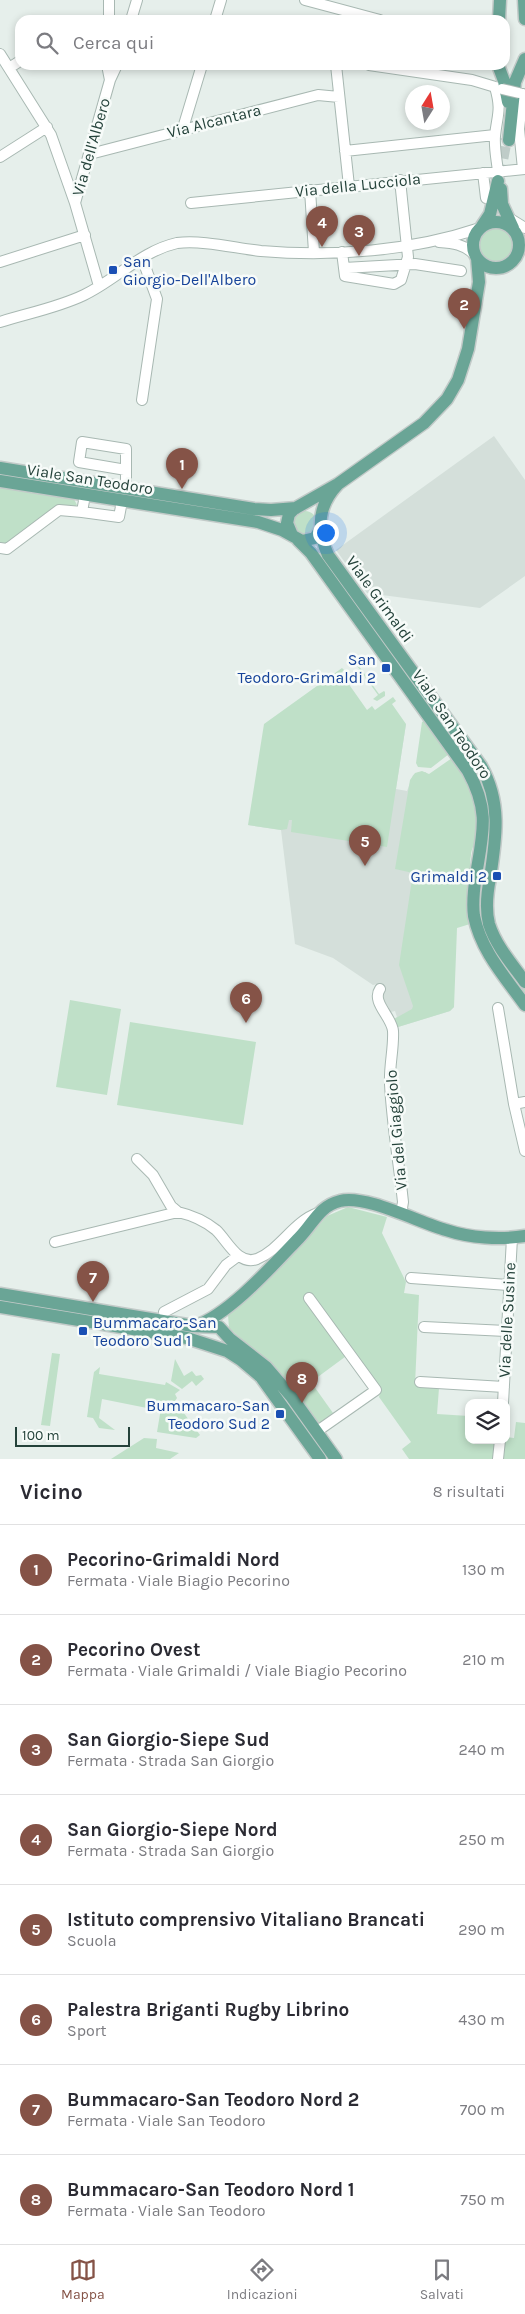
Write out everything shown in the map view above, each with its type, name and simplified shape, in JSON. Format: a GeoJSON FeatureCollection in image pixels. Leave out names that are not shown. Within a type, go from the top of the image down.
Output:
{"type":"FeatureCollection","features":[{"type":"Feature","properties":{"kind":"main road"},"geometry":{"type":"LineString","coordinates":[[499,15],[500,0]]}},
{"type":"Feature","properties":{"kind":"main road"},"geometry":{"type":"LineString","coordinates":[[524,0],[525,19]]}},
{"type":"Feature","properties":{"kind":"main road"},"geometry":{"type":"LineString","coordinates":[[508,70],[511,71],[524,64]]}},
{"type":"Feature","properties":{"kind":"main road"},"geometry":{"type":"LineString","coordinates":[[503,138],[515,82],[524,64]]}},
{"type":"Feature","properties":{"kind":"main road"},"geometry":{"type":"LineString","coordinates":[[499,70],[508,102],[503,138]]}},
{"type":"Feature","properties":{"kind":"main road"},"geometry":{"type":"LineString","coordinates":[[0,468],[254,509],[272,510],[299,507],[315,510],[322,524],[319,533],[313,539],[295,537],[288,530],[287,521],[299,507],[338,484],[424,423],[447,399],[458,380],[468,350],[479,263],[474,237],[490,214],[499,178]]}},
{"type":"Feature","properties":{"kind":"main road"},"geometry":{"type":"LineString","coordinates":[[479,263],[501,268],[520,258],[518,230],[502,204],[499,178]]}},
{"type":"Feature","properties":{"kind":"main road"},"geometry":{"type":"LineString","coordinates":[[481,227],[497,221],[518,230]]}},
{"type":"Feature","properties":{"kind":"main road","name":"Viale San Teodoro"},"geometry":{"type":"LineString","coordinates":[[0,481],[258,522],[275,527],[295,537],[311,553],[468,772],[476,786],[482,805],[484,826],[473,896],[474,915],[480,936],[489,954],[525,1005]]}},
{"type":"Feature","properties":{"kind":"main road","name":"Viale Grimaldi"},"geometry":{"type":"LineString","coordinates":[[338,484],[325,499],[322,540],[328,555],[481,766],[489,782],[494,797],[497,819],[487,899],[489,922],[496,942],[525,982]]}},
{"type":"Feature","properties":{"kind":"main road"},"geometry":{"type":"LineString","coordinates":[[217,1329],[230,1305],[301,1237],[318,1213],[334,1203],[354,1200],[464,1234],[512,1238],[525,1236]]}},
{"type":"Feature","properties":{"kind":"main road"},"geometry":{"type":"LineString","coordinates":[[0,1294],[217,1329],[266,1367],[336,1459]]}},
{"type":"Feature","properties":{"kind":"main road"},"geometry":{"type":"LineString","coordinates":[[193,1326],[204,1323],[230,1305]]}},
{"type":"Feature","properties":{"kind":"main road"},"geometry":{"type":"LineString","coordinates":[[0,1307],[211,1345],[241,1360],[261,1377],[320,1459]]}},
{"type":"Feature","properties":{"kind":"main road"},"geometry":{"type":"LineString","coordinates":[[211,1345],[222,1343],[217,1329],[219,1312]]}},
{"type":"Feature","properties":{"kind":"street"},"geometry":{"type":"LineString","coordinates":[[109,0],[109,15]]}},
{"type":"Feature","properties":{"kind":"street"},"geometry":{"type":"LineString","coordinates":[[132,15],[137,0]]}},
{"type":"Feature","properties":{"kind":"street"},"geometry":{"type":"LineString","coordinates":[[216,15],[221,0]]}},
{"type":"Feature","properties":{"kind":"street"},"geometry":{"type":"LineString","coordinates":[[305,0],[341,15]]}},
{"type":"Feature","properties":{"kind":"street"},"geometry":{"type":"LineString","coordinates":[[0,54],[47,127],[75,203]]}},
{"type":"Feature","properties":{"kind":"street"},"geometry":{"type":"LineString","coordinates":[[9,68],[15,64]]}},
{"type":"Feature","properties":{"kind":"street","name":"Via dell'Albero"},"geometry":{"type":"LineString","coordinates":[[100,286],[75,203],[110,80],[108,70]]}},
{"type":"Feature","properties":{"kind":"street"},"geometry":{"type":"LineString","coordinates":[[110,80],[115,70]]}},
{"type":"Feature","properties":{"kind":"street"},"geometry":{"type":"LineString","coordinates":[[183,128],[200,70]]}},
{"type":"Feature","properties":{"kind":"street"},"geometry":{"type":"LineString","coordinates":[[336,70],[348,186]]}},
{"type":"Feature","properties":{"kind":"street"},"geometry":{"type":"LineString","coordinates":[[403,70],[472,80],[522,94],[519,129],[524,169]]}},
{"type":"Feature","properties":{"kind":"street"},"geometry":{"type":"LineString","coordinates":[[498,88],[498,127],[503,138],[499,178]]}},
{"type":"Feature","properties":{"kind":"street","name":"Via Alcantara"},"geometry":{"type":"LineString","coordinates":[[90,154],[183,128],[318,95],[339,96]]}},
{"type":"Feature","properties":{"kind":"street"},"geometry":{"type":"LineString","coordinates":[[0,157],[47,127]]}},
{"type":"Feature","properties":{"kind":"street"},"geometry":{"type":"LineString","coordinates":[[345,151],[503,138]]}},
{"type":"Feature","properties":{"kind":"street","name":"Via della Lucciola"},"geometry":{"type":"LineString","coordinates":[[191,203],[400,180],[483,173],[499,178],[524,169]]}},
{"type":"Feature","properties":{"kind":"street"},"geometry":{"type":"LineString","coordinates":[[483,173],[486,198]]}},
{"type":"Feature","properties":{"kind":"street"},"geometry":{"type":"LineString","coordinates":[[342,252],[345,276],[394,284],[404,277],[407,264],[407,245],[400,180]]}},
{"type":"Feature","properties":{"kind":"street"},"geometry":{"type":"LineString","coordinates":[[310,190],[314,252]]}},
{"type":"Feature","properties":{"kind":"street"},"geometry":{"type":"LineString","coordinates":[[0,322],[66,303],[100,286],[164,246],[186,242],[262,251],[342,252],[407,245],[481,227]]}},
{"type":"Feature","properties":{"kind":"street"},"geometry":{"type":"LineString","coordinates":[[0,262],[84,235]]}},
{"type":"Feature","properties":{"kind":"street"},"geometry":{"type":"LineString","coordinates":[[423,242],[458,244],[470,249],[479,263]]}},
{"type":"Feature","properties":{"kind":"street"},"geometry":{"type":"LineString","coordinates":[[142,258],[157,300],[142,400]]}},
{"type":"Feature","properties":{"kind":"street"},"geometry":{"type":"LineString","coordinates":[[344,268],[407,264],[461,271]]}},
{"type":"Feature","properties":{"kind":"street"},"geometry":{"type":"LineString","coordinates":[[126,470],[79,462],[82,442],[126,449],[126,470],[126,488]]}},
{"type":"Feature","properties":{"kind":"street"},"geometry":{"type":"LineString","coordinates":[[82,512],[85,495]]}},
{"type":"Feature","properties":{"kind":"street"},"geometry":{"type":"LineString","coordinates":[[0,548],[7,549],[59,510],[119,518],[122,501]]}},
{"type":"Feature","properties":{"kind":"street","name":"Via del Giaggiolo"},"geometry":{"type":"LineString","coordinates":[[380,989],[377,994],[378,1000],[393,1031],[390,1081],[403,1202],[401,1214]]}},
{"type":"Feature","properties":{"kind":"street"},"geometry":{"type":"LineString","coordinates":[[498,1008],[514,1104],[525,1151]]}},
{"type":"Feature","properties":{"kind":"street"},"geometry":{"type":"LineString","coordinates":[[514,1104],[525,1102]]}},
{"type":"Feature","properties":{"kind":"street"},"geometry":{"type":"LineString","coordinates":[[137,1159],[153,1175],[171,1206],[178,1212],[190,1215],[214,1228],[238,1256],[246,1260],[255,1260],[264,1255],[299,1223],[318,1213]]}},
{"type":"Feature","properties":{"kind":"street"},"geometry":{"type":"LineString","coordinates":[[54,1242],[178,1212]]}},
{"type":"Feature","properties":{"kind":"street","name":"Via delle Susine"},"geometry":{"type":"LineString","coordinates":[[503,1399],[512,1238]]}},
{"type":"Feature","properties":{"kind":"street"},"geometry":{"type":"LineString","coordinates":[[164,1312],[208,1289],[226,1265],[238,1256]]}},
{"type":"Feature","properties":{"kind":"street"},"geometry":{"type":"LineString","coordinates":[[411,1278],[508,1285]]}},
{"type":"Feature","properties":{"kind":"street"},"geometry":{"type":"LineString","coordinates":[[309,1298],[376,1390],[316,1432]]}},
{"type":"Feature","properties":{"kind":"street"},"geometry":{"type":"LineString","coordinates":[[424,1327],[506,1332]]}},
{"type":"Feature","properties":{"kind":"street"},"geometry":{"type":"LineString","coordinates":[[420,1382],[504,1387]]}},
{"type":"Feature","properties":{"kind":"street"},"geometry":{"type":"LineString","coordinates":[[498,1459],[500,1444]]}},
{"type":"Feature","properties":{"kind":"shaded area"},"geometry":{"type":"Polygon","coordinates":[[[494,436],[525,480],[525,576],[480,608],[367,593],[336,550],[494,436]]]}},
{"type":"Feature","properties":{"kind":"shaded area"},"geometry":{"type":"Polygon","coordinates":[[[370,719],[406,724],[396,789],[407,791],[413,775],[419,772],[426,772],[454,1007],[450,1011],[398,1027],[394,1019],[397,1017],[395,1011],[391,1012],[383,998],[385,991],[378,984],[373,985],[333,958],[295,944],[281,830],[248,825],[370,719]]]}},
{"type":"Feature","properties":{"kind":"green space"},"geometry":{"type":"Polygon","coordinates":[[[497,226],[510,232],[516,245],[510,258],[497,264],[484,258],[478,245],[484,232],[497,226]]]}},
{"type":"Feature","properties":{"kind":"green space"},"geometry":{"type":"Polygon","coordinates":[[[0,487],[74,499],[77,505],[74,507],[59,505],[10,543],[0,545],[0,487]]]}},
{"type":"Feature","properties":{"kind":"green space"},"geometry":{"type":"Polygon","coordinates":[[[305,511],[310,512],[316,518],[316,528],[310,534],[305,535],[300,534],[294,528],[293,523],[294,518],[300,512],[305,511]]]}},
{"type":"Feature","properties":{"kind":"green space"},"geometry":{"type":"Polygon","coordinates":[[[325,559],[477,769],[492,808],[484,885],[502,958],[525,989],[525,997],[488,946],[478,910],[487,808],[325,559]]]}},
{"type":"Feature","properties":{"kind":"green space"},"geometry":{"type":"Polygon","coordinates":[[[358,656],[360,659],[356,662],[379,694],[385,692],[385,696],[377,701],[373,699],[378,695],[355,663],[351,665],[349,662],[358,656]]]}},
{"type":"Feature","properties":{"kind":"green space"},"geometry":{"type":"Polygon","coordinates":[[[342,668],[344,670],[341,673],[367,710],[372,706],[375,710],[393,697],[396,701],[392,704],[406,724],[387,847],[291,832],[292,820],[289,820],[287,829],[281,830],[248,825],[264,724],[342,668]]]}},
{"type":"Feature","properties":{"kind":"green space"},"geometry":{"type":"Polygon","coordinates":[[[425,720],[449,754],[431,768],[418,767],[416,763],[422,722],[425,720]]]}},
{"type":"Feature","properties":{"kind":"green space"},"geometry":{"type":"Polygon","coordinates":[[[452,758],[469,787],[476,807],[477,818],[477,829],[471,853],[467,886],[470,924],[457,928],[454,1007],[450,1011],[398,1027],[394,1019],[412,1009],[413,1006],[399,965],[413,873],[395,869],[410,780],[415,773],[422,771],[429,774],[452,758]]]}},
{"type":"Feature","properties":{"kind":"green space"},"geometry":{"type":"Polygon","coordinates":[[[70,1000],[121,1009],[107,1095],[56,1087],[70,1000]]]}},
{"type":"Feature","properties":{"kind":"green space"},"geometry":{"type":"Polygon","coordinates":[[[130,1022],[256,1042],[243,1125],[117,1105],[130,1022]]]}},
{"type":"Feature","properties":{"kind":"green space"},"geometry":{"type":"Polygon","coordinates":[[[348,1207],[387,1217],[382,1233],[406,1282],[404,1293],[419,1295],[415,1385],[439,1388],[437,1414],[465,1416],[465,1444],[510,1444],[510,1438],[514,1438],[516,1422],[525,1423],[525,1459],[409,1459],[402,1449],[411,1442],[379,1397],[381,1390],[353,1351],[311,1382],[333,1413],[318,1424],[285,1378],[229,1328],[228,1315],[232,1310],[296,1251],[327,1216],[348,1207]]]}},
{"type":"Feature","properties":{"kind":"green space"},"geometry":{"type":"Polygon","coordinates":[[[52,1353],[60,1354],[50,1426],[41,1425],[52,1353]]]}},
{"type":"Feature","properties":{"kind":"green space"},"geometry":{"type":"Polygon","coordinates":[[[175,1359],[184,1376],[192,1371],[196,1376],[201,1375],[204,1379],[196,1386],[192,1381],[182,1389],[171,1381],[175,1359]]]}},
{"type":"Feature","properties":{"kind":"green space"},"geometry":{"type":"Polygon","coordinates":[[[100,1367],[99,1374],[165,1385],[166,1382],[180,1390],[175,1394],[177,1398],[175,1401],[200,1435],[196,1438],[157,1432],[161,1408],[153,1407],[152,1409],[102,1399],[99,1418],[115,1430],[99,1428],[93,1418],[87,1417],[94,1372],[100,1367]]]}},
{"type":"Feature","properties":{"kind":"green space"},"geometry":{"type":"Polygon","coordinates":[[[144,1438],[157,1439],[156,1448],[179,1453],[170,1459],[111,1459],[144,1438]]]}},
{"type":"Feature","properties":{"kind":"tunnel"},"geometry":{"type":"LineString","coordinates":[[499,176],[506,139]]}},
{"type":"Feature","properties":{"kind":"place","name":"San Giorgio-Siepe Nord"},"geometry":{"type":"Point","coordinates":[322,247]}},
{"type":"Feature","properties":{"kind":"place","name":"San Giorgio-Siepe Sud"},"geometry":{"type":"Point","coordinates":[359,256]}},
{"type":"Feature","properties":{"kind":"place","name":"San Giorgio-Dell'Albero"},"geometry":{"type":"Point","coordinates":[113,270]}},
{"type":"Feature","properties":{"kind":"place","name":"Pecorino Ovest"},"geometry":{"type":"Point","coordinates":[464,329]}},
{"type":"Feature","properties":{"kind":"place","name":"Pecorino-Grimaldi Nord"},"geometry":{"type":"Point","coordinates":[182,489]}},
{"type":"Feature","properties":{"kind":"place","name":"San Teodoro-Grimaldi 2"},"geometry":{"type":"Point","coordinates":[386,668]}},
{"type":"Feature","properties":{"kind":"place","name":"Istituto comprensivo Vitaliano Brancati"},"geometry":{"type":"Point","coordinates":[365,866]}},
{"type":"Feature","properties":{"kind":"place","name":"Grimaldi 2"},"geometry":{"type":"Point","coordinates":[497,876]}},
{"type":"Feature","properties":{"kind":"place","name":"Palestra Briganti Rugby Librino"},"geometry":{"type":"Point","coordinates":[246,1023]}},
{"type":"Feature","properties":{"kind":"place","name":"Bummacaro-San Teodoro Nord 2"},"geometry":{"type":"Point","coordinates":[93,1302]}},
{"type":"Feature","properties":{"kind":"place","name":"Bummacaro-San Teodoro Sud 1"},"geometry":{"type":"Point","coordinates":[83,1331]}},
{"type":"Feature","properties":{"kind":"place","name":"Bummacaro-San Teodoro Nord 1"},"geometry":{"type":"Point","coordinates":[302,1403]}},
{"type":"Feature","properties":{"kind":"place","name":"Bummacaro-San Teodoro Sud 2"},"geometry":{"type":"Point","coordinates":[280,1414]}}]}
